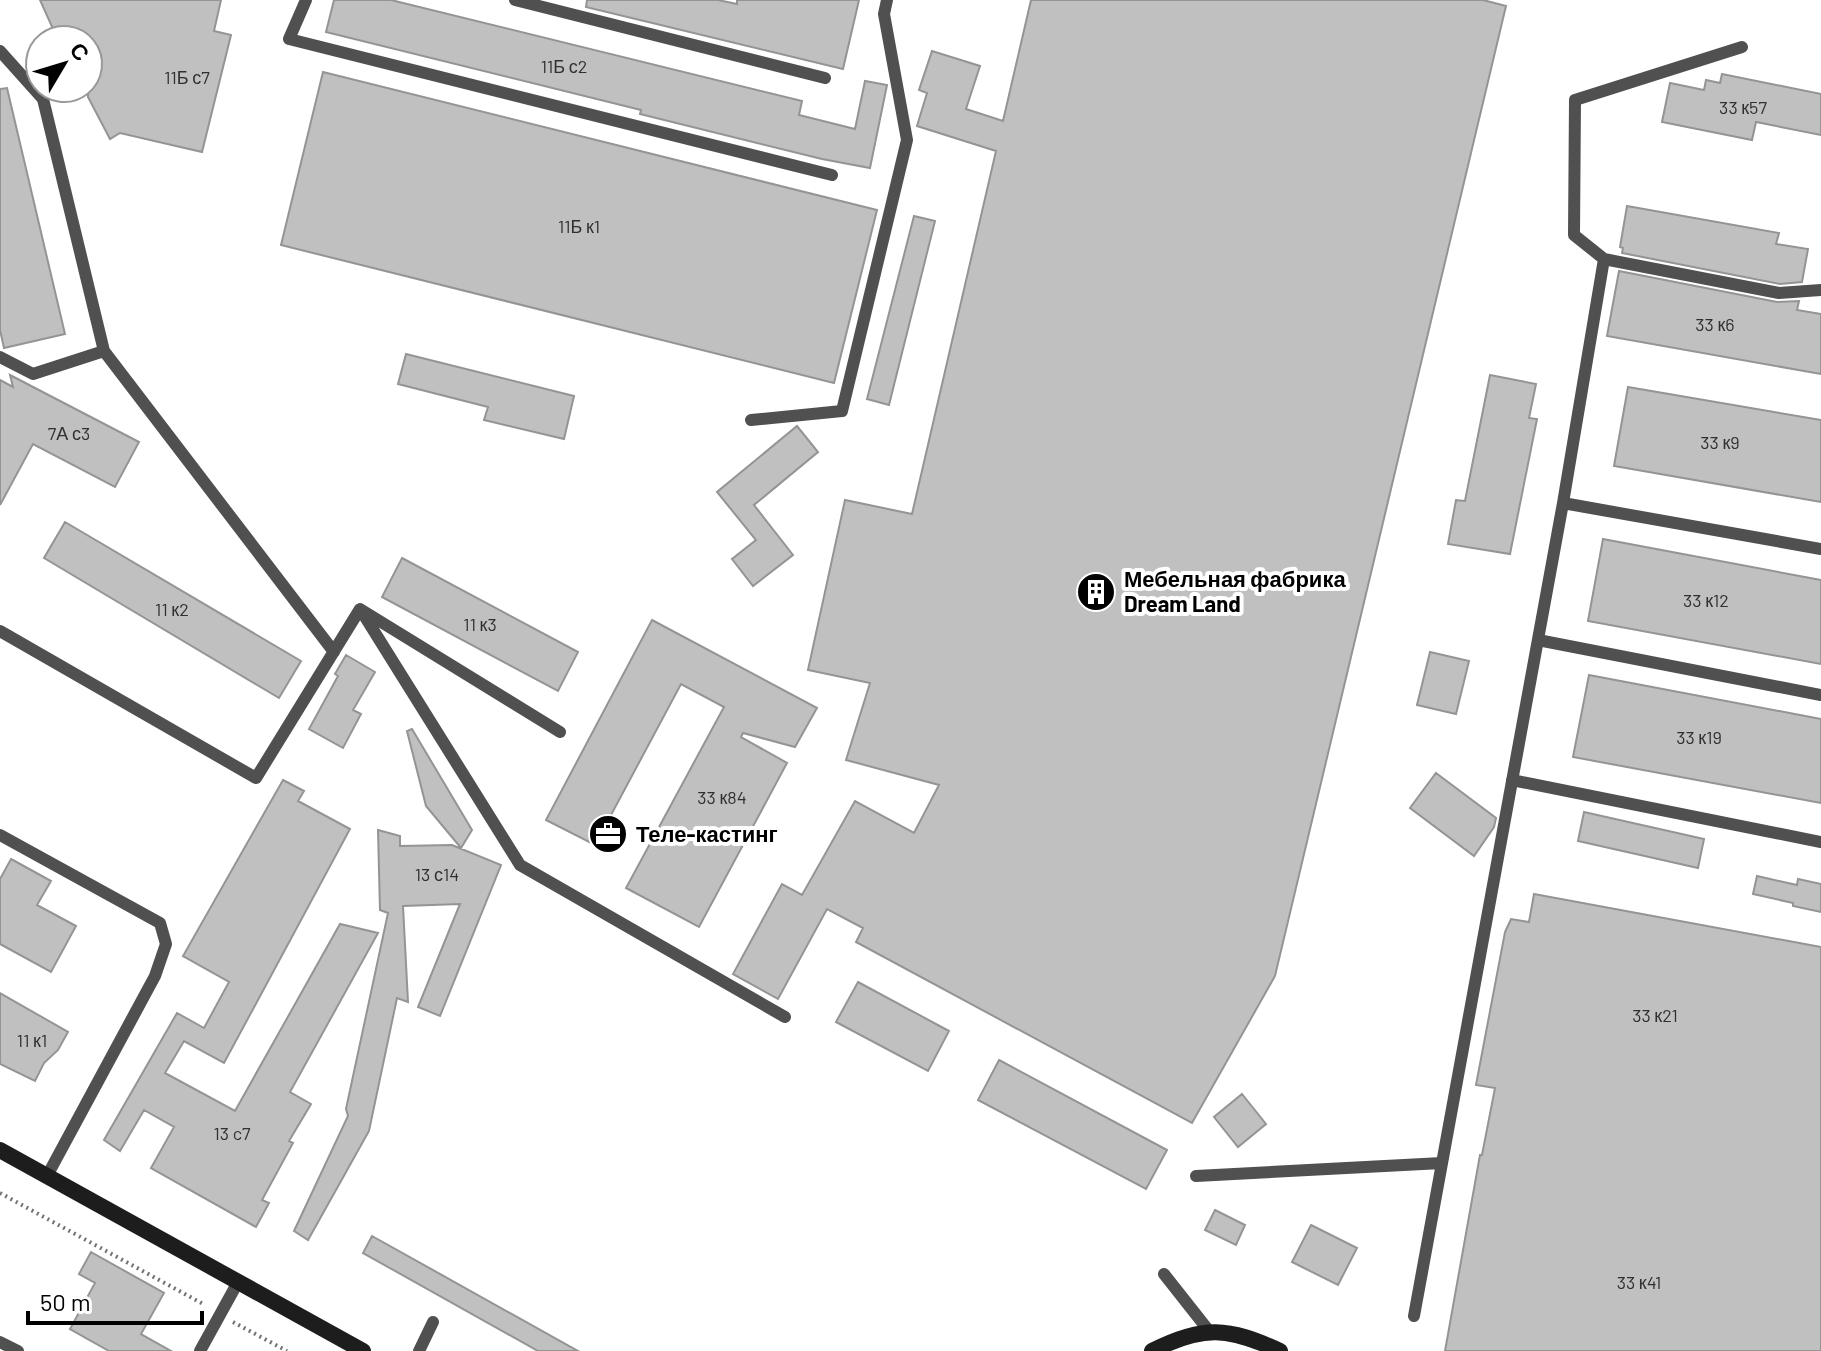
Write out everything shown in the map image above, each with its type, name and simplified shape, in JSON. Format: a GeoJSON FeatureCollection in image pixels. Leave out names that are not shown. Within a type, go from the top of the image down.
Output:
{"type":"FeatureCollection","features":[{"type":"Feature","properties":{"kind":"street"},"geometry":{"type":"LineString","coordinates":[[0,1150],[363,1351]]}},
{"type":"Feature","properties":{"kind":"street"},"geometry":{"type":"LineString","coordinates":[[1152,1351],[1175,1339],[1209,1331],[1252,1338],[1280,1351]]}},
{"type":"Feature","properties":{"kind":"lane"},"geometry":{"type":"LineString","coordinates":[[306,0],[289,39],[832,175]]}},
{"type":"Feature","properties":{"kind":"lane"},"geometry":{"type":"LineString","coordinates":[[515,0],[825,78]]}},
{"type":"Feature","properties":{"kind":"lane"},"geometry":{"type":"LineString","coordinates":[[751,420],[842,411],[907,140],[884,14],[887,0]]}},
{"type":"Feature","properties":{"kind":"lane"},"geometry":{"type":"LineString","coordinates":[[1742,47],[1575,100],[1574,235],[1604,259],[1779,293],[1821,290]]}},
{"type":"Feature","properties":{"kind":"lane"},"geometry":{"type":"LineString","coordinates":[[0,51],[43,99],[104,351],[334,652]]}},
{"type":"Feature","properties":{"kind":"lane"},"geometry":{"type":"LineString","coordinates":[[1414,1316],[1563,503],[1604,259]]}},
{"type":"Feature","properties":{"kind":"lane"},"geometry":{"type":"LineString","coordinates":[[0,357],[33,374],[104,351]]}},
{"type":"Feature","properties":{"kind":"lane"},"geometry":{"type":"LineString","coordinates":[[1563,503],[1821,549]]}},
{"type":"Feature","properties":{"kind":"lane"},"geometry":{"type":"LineString","coordinates":[[0,631],[256,778],[360,609]]}},
{"type":"Feature","properties":{"kind":"lane"},"geometry":{"type":"LineString","coordinates":[[360,609],[560,732]]}},
{"type":"Feature","properties":{"kind":"lane"},"geometry":{"type":"LineString","coordinates":[[360,609],[520,865],[785,1017]]}},
{"type":"Feature","properties":{"kind":"lane"},"geometry":{"type":"LineString","coordinates":[[1538,640],[1821,695]]}},
{"type":"Feature","properties":{"kind":"lane"},"geometry":{"type":"LineString","coordinates":[[1512,780],[1821,842]]}},
{"type":"Feature","properties":{"kind":"lane"},"geometry":{"type":"LineString","coordinates":[[0,835],[160,923],[166,944],[155,976],[47,1176]]}},
{"type":"Feature","properties":{"kind":"lane"},"geometry":{"type":"LineString","coordinates":[[1196,1176],[1442,1163]]}},
{"type":"Feature","properties":{"kind":"lane"},"geometry":{"type":"LineString","coordinates":[[1164,1274],[1209,1331]]}},
{"type":"Feature","properties":{"kind":"lane"},"geometry":{"type":"LineString","coordinates":[[200,1351],[238,1282]]}},
{"type":"Feature","properties":{"kind":"lane"},"geometry":{"type":"LineString","coordinates":[[419,1351],[433,1322]]}},
{"type":"Feature","properties":{"kind":"lane"},"geometry":{"type":"LineString","coordinates":[[0,1342],[18,1351]]}},
{"type":"Feature","properties":{"kind":"path"},"geometry":{"type":"LineString","coordinates":[[0,1193],[287,1351]]}},
{"type":"Feature","properties":{"kind":"building"},"geometry":{"type":"Polygon","coordinates":[[[40,0],[221,0],[214,31],[231,35],[202,152],[120,133],[110,139],[92,104],[104,104],[104,24],[51,24],[40,0]]]}},
{"type":"Feature","properties":{"kind":"building"},"geometry":{"type":"Polygon","coordinates":[[[334,0],[391,0],[802,101],[799,115],[855,129],[865,81],[887,85],[870,168],[640,114],[641,110],[326,32],[334,0]]]}},
{"type":"Feature","properties":{"kind":"building"},"geometry":{"type":"Polygon","coordinates":[[[587,0],[718,0],[737,4],[737,0],[859,0],[843,69],[586,7],[587,0]]]}},
{"type":"Feature","properties":{"kind":"building","name":"Мебельная фабрика Dream Land"},"geometry":{"type":"Polygon","coordinates":[[[1031,0],[1483,0],[1506,6],[1275,976],[1192,1123],[856,942],[863,928],[827,909],[778,999],[733,974],[782,884],[802,895],[855,801],[914,833],[939,785],[846,760],[870,683],[808,670],[845,500],[912,514],[996,151],[917,126],[927,93],[919,90],[932,51],[980,66],[966,109],[1003,121],[1031,0]]]}},
{"type":"Feature","properties":{"kind":"building"},"geometry":{"type":"Polygon","coordinates":[[[323,72],[877,210],[834,383],[281,245],[323,72]]]}},
{"type":"Feature","properties":{"kind":"building"},"geometry":{"type":"Polygon","coordinates":[[[1722,74],[1821,94],[1821,135],[1756,122],[1752,140],[1662,122],[1670,83],[1704,90],[1706,80],[1720,83],[1722,74]]]}},
{"type":"Feature","properties":{"kind":"building"},"geometry":{"type":"Polygon","coordinates":[[[7,88],[65,334],[4,348],[0,330],[0,89],[7,88]]]}},
{"type":"Feature","properties":{"kind":"building"},"geometry":{"type":"Polygon","coordinates":[[[1627,206],[1779,233],[1776,244],[1808,249],[1802,282],[1780,284],[1622,253],[1623,248],[1620,247],[1627,206]]]}},
{"type":"Feature","properties":{"kind":"building"},"geometry":{"type":"Polygon","coordinates":[[[914,216],[935,221],[889,405],[867,399],[914,216]]]}},
{"type":"Feature","properties":{"kind":"building"},"geometry":{"type":"Polygon","coordinates":[[[1619,271],[1777,302],[1799,301],[1797,310],[1821,314],[1821,374],[1607,336],[1619,271]]]}},
{"type":"Feature","properties":{"kind":"building"},"geometry":{"type":"Polygon","coordinates":[[[406,354],[574,396],[564,439],[484,420],[488,407],[398,384],[406,354]]]}},
{"type":"Feature","properties":{"kind":"building"},"geometry":{"type":"Polygon","coordinates":[[[10,375],[139,442],[115,487],[33,444],[0,505],[0,380],[13,387],[10,375]]]}},
{"type":"Feature","properties":{"kind":"building"},"geometry":{"type":"Polygon","coordinates":[[[1490,375],[1536,384],[1529,418],[1537,419],[1510,554],[1448,544],[1456,500],[1465,501],[1490,375]]]}},
{"type":"Feature","properties":{"kind":"building"},"geometry":{"type":"Polygon","coordinates":[[[1628,387],[1821,420],[1821,502],[1614,466],[1628,387]]]}},
{"type":"Feature","properties":{"kind":"building"},"geometry":{"type":"Polygon","coordinates":[[[797,426],[818,452],[754,505],[793,555],[753,586],[732,559],[756,540],[717,492],[797,426]]]}},
{"type":"Feature","properties":{"kind":"building"},"geometry":{"type":"Polygon","coordinates":[[[65,522],[301,661],[279,698],[44,558],[65,522]]]}},
{"type":"Feature","properties":{"kind":"building"},"geometry":{"type":"Polygon","coordinates":[[[1603,539],[1821,580],[1821,664],[1588,621],[1603,539]]]}},
{"type":"Feature","properties":{"kind":"building"},"geometry":{"type":"Polygon","coordinates":[[[402,558],[578,652],[558,691],[382,597],[402,558]]]}},
{"type":"Feature","properties":{"kind":"building"},"geometry":{"type":"Polygon","coordinates":[[[652,620],[817,708],[795,747],[743,733],[741,737],[787,763],[699,927],[626,888],[724,707],[681,684],[595,845],[546,820],[652,620]]]}},
{"type":"Feature","properties":{"kind":"building"},"geometry":{"type":"Polygon","coordinates":[[[1430,652],[1469,661],[1456,714],[1417,705],[1430,652]]]}},
{"type":"Feature","properties":{"kind":"building"},"geometry":{"type":"Polygon","coordinates":[[[346,655],[375,672],[353,710],[361,714],[343,748],[309,729],[346,655]]]}},
{"type":"Feature","properties":{"kind":"building"},"geometry":{"type":"Polygon","coordinates":[[[1589,675],[1821,719],[1821,803],[1573,757],[1589,675]]]}},
{"type":"Feature","properties":{"kind":"building"},"geometry":{"type":"Polygon","coordinates":[[[412,729],[472,830],[461,848],[426,806],[407,731],[412,729]]]}},
{"type":"Feature","properties":{"kind":"building"},"geometry":{"type":"Polygon","coordinates":[[[1436,773],[1496,818],[1494,827],[1474,856],[1410,808],[1436,773]]]}},
{"type":"Feature","properties":{"kind":"building"},"geometry":{"type":"Polygon","coordinates":[[[283,780],[304,791],[298,801],[350,829],[224,1063],[184,1041],[165,1073],[235,1111],[340,924],[378,933],[290,1092],[311,1104],[289,1141],[293,1143],[262,1200],[269,1203],[256,1227],[151,1168],[174,1127],[144,1110],[120,1151],[104,1140],[177,1013],[204,1028],[229,982],[183,956],[283,780]]]}},
{"type":"Feature","properties":{"kind":"building"},"geometry":{"type":"Polygon","coordinates":[[[1584,812],[1704,839],[1698,868],[1578,841],[1584,812]]]}},
{"type":"Feature","properties":{"kind":"building"},"geometry":{"type":"Polygon","coordinates":[[[378,830],[400,836],[400,846],[452,845],[501,865],[440,1016],[418,1007],[460,904],[403,906],[408,1002],[397,998],[369,1131],[308,1240],[294,1231],[348,1116],[346,1109],[388,913],[380,910],[378,830]]]}},
{"type":"Feature","properties":{"kind":"building"},"geometry":{"type":"Polygon","coordinates":[[[11,859],[51,881],[37,905],[76,926],[51,972],[0,944],[0,879],[11,859]]]}},
{"type":"Feature","properties":{"kind":"building"},"geometry":{"type":"Polygon","coordinates":[[[1757,876],[1797,885],[1798,879],[1821,884],[1821,912],[1753,894],[1757,876]]]}},
{"type":"Feature","properties":{"kind":"building"},"geometry":{"type":"Polygon","coordinates":[[[1534,894],[1821,947],[1821,1351],[1445,1351],[1495,1088],[1476,1085],[1505,932],[1511,919],[1529,922],[1534,894]]]}},
{"type":"Feature","properties":{"kind":"building"},"geometry":{"type":"Polygon","coordinates":[[[858,982],[949,1031],[928,1071],[836,1022],[858,982]]]}},
{"type":"Feature","properties":{"kind":"building"},"geometry":{"type":"Polygon","coordinates":[[[0,993],[68,1032],[58,1050],[44,1063],[35,1081],[0,1064],[0,993]]]}},
{"type":"Feature","properties":{"kind":"building"},"geometry":{"type":"Polygon","coordinates":[[[999,1060],[1167,1150],[1146,1189],[978,1100],[999,1060]]]}},
{"type":"Feature","properties":{"kind":"building"},"geometry":{"type":"Polygon","coordinates":[[[1242,1094],[1266,1124],[1238,1147],[1214,1117],[1242,1094]]]}},
{"type":"Feature","properties":{"kind":"building"},"geometry":{"type":"Polygon","coordinates":[[[1215,1210],[1245,1225],[1236,1245],[1205,1230],[1215,1210]]]}},
{"type":"Feature","properties":{"kind":"building"},"geometry":{"type":"Polygon","coordinates":[[[1311,1225],[1357,1248],[1338,1285],[1292,1262],[1311,1225]]]}},
{"type":"Feature","properties":{"kind":"building"},"geometry":{"type":"Polygon","coordinates":[[[372,1236],[578,1351],[538,1351],[363,1253],[372,1236]]]}},
{"type":"Feature","properties":{"kind":"building"},"geometry":{"type":"Polygon","coordinates":[[[91,1252],[164,1293],[141,1334],[171,1351],[109,1351],[70,1329],[95,1283],[79,1274],[91,1252]]]}},
{"type":"Feature","properties":{"kind":"place","name":"Мебельная фабрика Dream Land"},"geometry":{"type":"Point","coordinates":[1096,592]}},
{"type":"Feature","properties":{"kind":"place","name":"Теле-кастинг"},"geometry":{"type":"Point","coordinates":[608,834]}}]}
